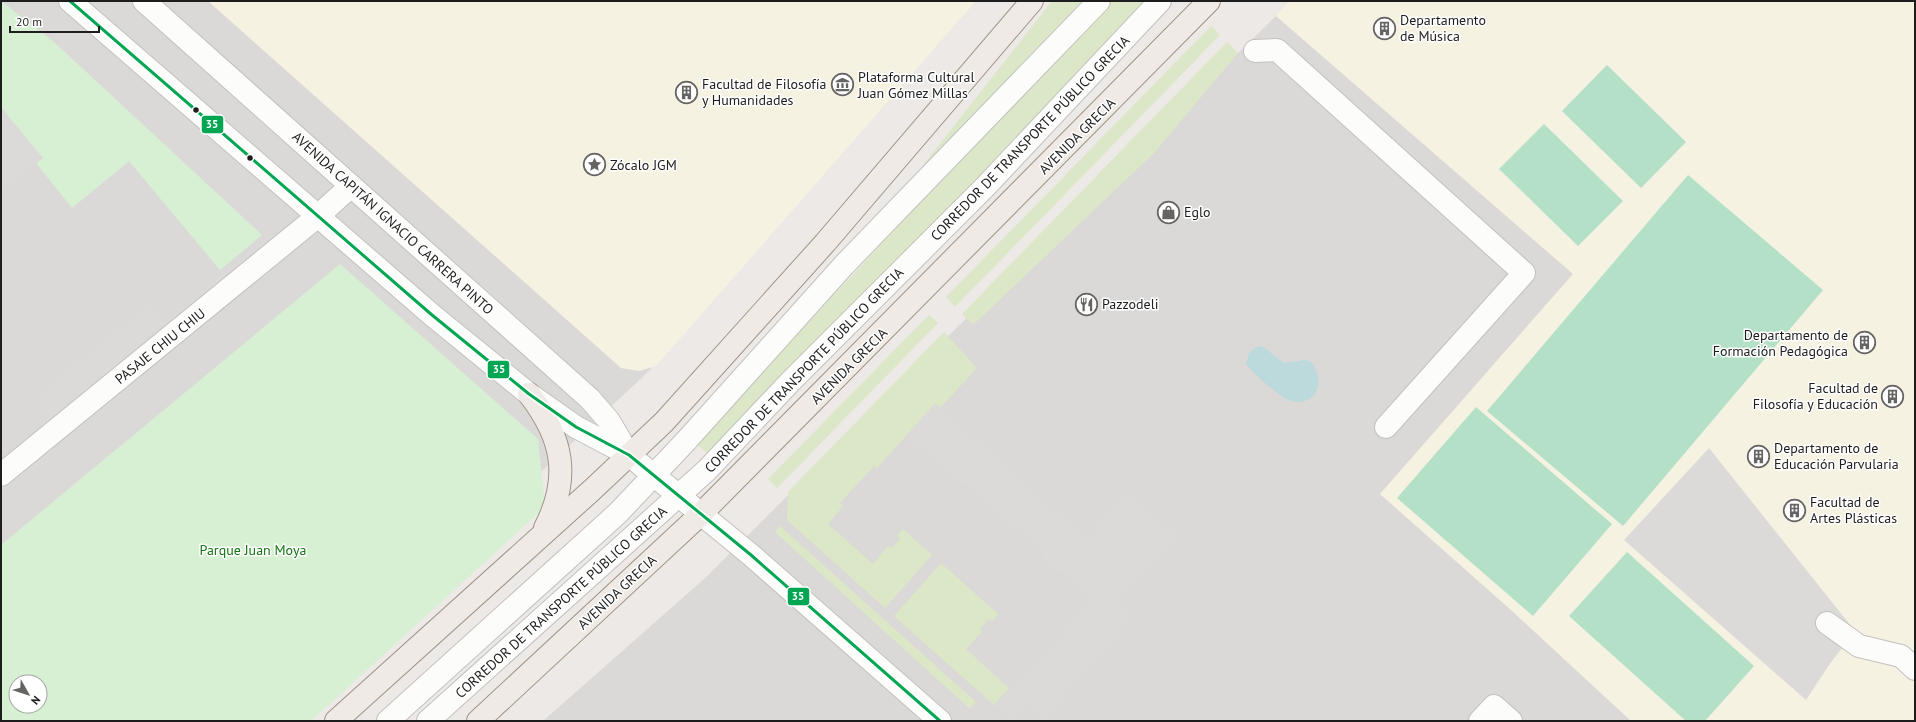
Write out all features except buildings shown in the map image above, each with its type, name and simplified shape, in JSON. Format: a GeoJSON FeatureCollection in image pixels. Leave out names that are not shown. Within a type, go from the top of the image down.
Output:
{"type":"FeatureCollection","features":[{"type":"Feature","properties":{"kind":"main road"},"geometry":{"type":"LineString","coordinates":[[336,721],[629,455],[694,389],[825,243],[1032,1]]}},
{"type":"Feature","properties":{"kind":"main road","name":"AVENIDA GRECIA"},"geometry":{"type":"LineString","coordinates":[[478,721],[701,514],[1209,1]]}},
{"type":"Feature","properties":{"kind":"main road"},"geometry":{"type":"LineString","coordinates":[[529,394],[545,414],[555,438],[560,463],[558,493],[552,515],[542,535]]}},
{"type":"Feature","properties":{"kind":"street","name":"AVENIDA CAPITÁN IGNACIO CARRERA PINTO"},"geometry":{"type":"LineString","coordinates":[[70,1],[432,315],[529,394],[576,427],[629,455],[751,555],[940,721]]}},
{"type":"Feature","properties":{"kind":"street","name":"AVENIDA CAPITÁN IGNACIO CARRERA PINTO"},"geometry":{"type":"LineString","coordinates":[[144,1],[590,400],[609,421],[629,455]]}},
{"type":"Feature","properties":{"kind":"street","name":"CORREDOR DE TRANSPORTE PÚBLICO GRECIA"},"geometry":{"type":"LineString","coordinates":[[388,721],[618,513],[686,441],[844,265],[1099,1]]}},
{"type":"Feature","properties":{"kind":"street","name":"CORREDOR DE TRANSPORTE PÚBLICO GRECIA"},"geometry":{"type":"LineString","coordinates":[[428,721],[679,496],[985,187],[1160,1]]}},
{"type":"Feature","properties":{"kind":"street"},"geometry":{"type":"LineString","coordinates":[[1255,51],[1277,50],[1524,273],[1386,427]]}},
{"type":"Feature","properties":{"kind":"street","name":"PASAJE CHIU CHIU"},"geometry":{"type":"LineString","coordinates":[[1,475],[318,216],[352,186]]}},
{"type":"Feature","properties":{"kind":"street"},"geometry":{"type":"LineString","coordinates":[[1827,623],[1859,646],[1901,656],[1915,669]]}},
{"type":"Feature","properties":{"kind":"street"},"geometry":{"type":"LineString","coordinates":[[1480,721],[1494,706],[1511,721]]}},
{"type":"Feature","properties":{"kind":"shaded area"},"geometry":{"type":"Polygon","coordinates":[[[1,1],[975,1],[647,373],[324,674],[1,721],[1,1]]]}},
{"type":"Feature","properties":{"kind":"shaded area"},"geometry":{"type":"Polygon","coordinates":[[[208,1],[976,1],[656,366],[639,371],[621,368],[208,1]]]}},
{"type":"Feature","properties":{"kind":"shaded area"},"geometry":{"type":"Polygon","coordinates":[[[1289,1],[1915,1],[1915,721],[1631,721],[1511,610],[1380,494],[1573,274],[1276,16],[1289,1]]]}},
{"type":"Feature","properties":{"kind":"shaded area"},"geometry":{"type":"Polygon","coordinates":[[[1915,1],[1915,721],[543,721],[704,579],[942,342],[1276,16],[1915,1]]]}},
{"type":"Feature","properties":{"kind":"shaded area"},"geometry":{"type":"Polygon","coordinates":[[[1,107],[43,158],[1,193],[1,107]]]}},
{"type":"Feature","properties":{"kind":"shaded area"},"geometry":{"type":"Polygon","coordinates":[[[273,234],[290,255],[1,493],[1,458],[49,418],[33,399],[147,305],[163,324],[273,234]]]}},
{"type":"Feature","properties":{"kind":"shaded area"},"geometry":{"type":"Polygon","coordinates":[[[935,403],[1086,539],[1128,492],[1177,536],[1119,601],[1135,615],[1044,719],[1026,703],[1010,720],[994,705],[1026,670],[1029,673],[1063,635],[1060,632],[1089,599],[1078,589],[1081,585],[1062,569],[1059,572],[1042,557],[1044,553],[963,481],[960,484],[941,467],[943,463],[926,448],[923,451],[906,436],[935,403]]]}},
{"type":"Feature","properties":{"kind":"shaded area"},"geometry":{"type":"Polygon","coordinates":[[[1709,448],[1855,631],[1829,665],[1806,700],[1624,540],[1709,448]]]}},
{"type":"Feature","properties":{"kind":"green space"},"geometry":{"type":"Polygon","coordinates":[[[1,1],[55,43],[262,235],[220,270],[129,161],[72,208],[1,119],[1,1]]]}},
{"type":"Feature","properties":{"kind":"green space"},"geometry":{"type":"Polygon","coordinates":[[[1052,1],[1086,1],[910,182],[1052,1]]]}},
{"type":"Feature","properties":{"kind":"green space"},"geometry":{"type":"Polygon","coordinates":[[[1108,1],[1146,1],[1027,129],[707,453],[696,443],[1108,1]]]}},
{"type":"Feature","properties":{"kind":"green space"},"geometry":{"type":"Polygon","coordinates":[[[1211,26],[1220,35],[955,307],[946,297],[1211,26]]]}},
{"type":"Feature","properties":{"kind":"green space"},"geometry":{"type":"Polygon","coordinates":[[[1227,42],[1238,53],[1154,153],[973,325],[962,314],[1227,42]]]}},
{"type":"Feature","properties":{"kind":"green space"},"geometry":{"type":"Polygon","coordinates":[[[1607,65],[1686,142],[1641,188],[1562,111],[1607,65]]]}},
{"type":"Feature","properties":{"kind":"green space"},"geometry":{"type":"Polygon","coordinates":[[[1544,124],[1623,201],[1578,246],[1499,169],[1544,124]]]}},
{"type":"Feature","properties":{"kind":"green space"},"geometry":{"type":"Polygon","coordinates":[[[1688,175],[1823,290],[1623,526],[1487,411],[1688,175]]]}},
{"type":"Feature","properties":{"kind":"green space","name":"Parque Juan Moya"},"geometry":{"type":"Polygon","coordinates":[[[340,264],[538,439],[545,507],[311,721],[1,721],[1,545],[340,264]]]}},
{"type":"Feature","properties":{"kind":"green space"},"geometry":{"type":"Polygon","coordinates":[[[929,315],[938,323],[777,488],[768,479],[929,315]]]}},
{"type":"Feature","properties":{"kind":"green space"},"geometry":{"type":"Polygon","coordinates":[[[944,332],[977,368],[940,408],[935,404],[877,468],[874,466],[840,503],[843,506],[828,524],[873,564],[888,546],[891,549],[900,539],[897,536],[903,529],[932,555],[885,608],[787,520],[788,492],[944,332]]]}},
{"type":"Feature","properties":{"kind":"green space"},"geometry":{"type":"Polygon","coordinates":[[[1476,407],[1612,524],[1533,616],[1397,498],[1476,407]]]}},
{"type":"Feature","properties":{"kind":"green space"},"geometry":{"type":"Polygon","coordinates":[[[780,526],[976,702],[970,709],[775,532],[780,526]]]}},
{"type":"Feature","properties":{"kind":"green space"},"geometry":{"type":"Polygon","coordinates":[[[1627,552],[1754,666],[1705,721],[1686,721],[1569,616],[1627,552]]]}},
{"type":"Feature","properties":{"kind":"green space"},"geometry":{"type":"Polygon","coordinates":[[[941,563],[998,614],[992,621],[989,619],[980,629],[982,632],[966,649],[1009,688],[994,705],[894,616],[941,563]]]}},
{"type":"Feature","properties":{"kind":"water"},"geometry":{"type":"Polygon","coordinates":[[[1258,346],[1263,347],[1284,363],[1304,360],[1310,361],[1318,377],[1317,391],[1313,396],[1300,402],[1291,401],[1274,391],[1255,374],[1246,364],[1249,353],[1258,346]]]}},
{"type":"Feature","properties":{"kind":"transit line","name":"35"},"geometry":{"type":"LineString","coordinates":[[70,1],[432,315],[529,394],[576,427],[629,455],[751,555],[940,721]]}},
{"type":"Feature","properties":{"kind":"place","name":"Departamento de Música"},"geometry":{"type":"Point","coordinates":[1384,28]}},
{"type":"Feature","properties":{"kind":"place","name":"Plataforma Cultural Juan Gómez Millas"},"geometry":{"type":"Point","coordinates":[843,85]}},
{"type":"Feature","properties":{"kind":"place","name":"Facultad de Filosofía y Humanidades"},"geometry":{"type":"Point","coordinates":[687,92]}},
{"type":"Feature","properties":{"kind":"place","name":"Zócalo JGM"},"geometry":{"type":"Point","coordinates":[594,165]}},
{"type":"Feature","properties":{"kind":"place","name":"Eglo"},"geometry":{"type":"Point","coordinates":[1169,212]}},
{"type":"Feature","properties":{"kind":"place","name":"Pazzodeli"},"geometry":{"type":"Point","coordinates":[1087,304]}},
{"type":"Feature","properties":{"kind":"place","name":"Departamento de Formación Pedagógica"},"geometry":{"type":"Point","coordinates":[1864,343]}},
{"type":"Feature","properties":{"kind":"place","name":"Facultad de Filosofía y Educación"},"geometry":{"type":"Point","coordinates":[1893,396]}},
{"type":"Feature","properties":{"kind":"place","name":"Departamento de Educación Parvularia"},"geometry":{"type":"Point","coordinates":[1759,456]}},
{"type":"Feature","properties":{"kind":"place","name":"Facultad de Artes Plásticas"},"geometry":{"type":"Point","coordinates":[1794,510]}}]}
